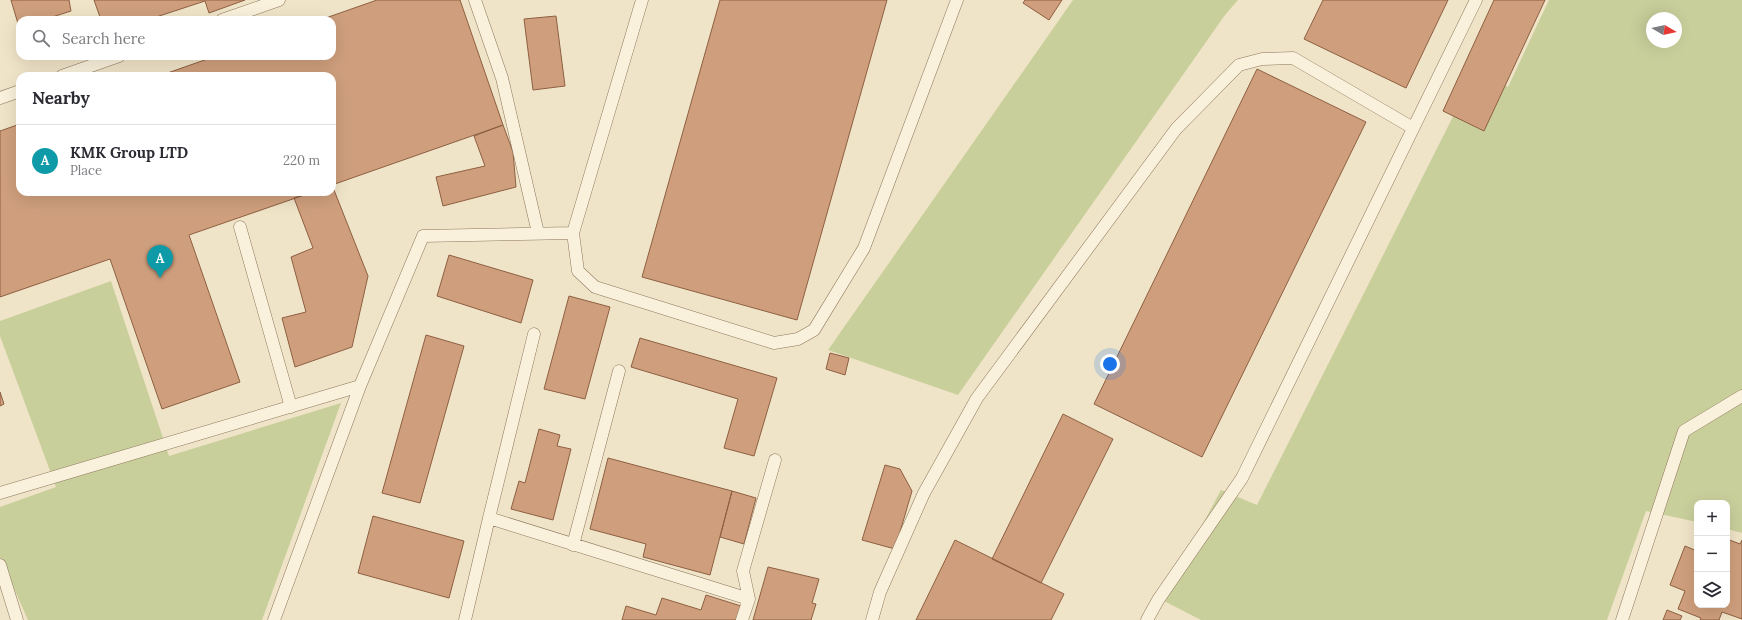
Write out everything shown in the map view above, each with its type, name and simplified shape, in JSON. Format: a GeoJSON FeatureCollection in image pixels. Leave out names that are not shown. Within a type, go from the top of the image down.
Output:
{"type":"FeatureCollection","features":[{"type":"Feature","properties":{"kind":"lane"},"geometry":{"type":"LineString","coordinates":[[233,16],[279,0]]}},
{"type":"Feature","properties":{"kind":"lane"},"geometry":{"type":"LineString","coordinates":[[475,0],[502,78],[538,233]]}},
{"type":"Feature","properties":{"kind":"lane"},"geometry":{"type":"LineString","coordinates":[[642,0],[572,232],[578,270],[595,286],[774,343],[798,339],[814,330],[864,248],[957,0]]}},
{"type":"Feature","properties":{"kind":"lane"},"geometry":{"type":"LineString","coordinates":[[1147,620],[1158,600],[1242,478],[1476,0]]}},
{"type":"Feature","properties":{"kind":"lane"},"geometry":{"type":"LineString","coordinates":[[872,620],[880,592],[924,493],[977,398],[1176,129],[1239,64],[1262,59],[1293,58],[1413,128]]}},
{"type":"Feature","properties":{"kind":"lane"},"geometry":{"type":"LineString","coordinates":[[73,72],[108,60]]}},
{"type":"Feature","properties":{"kind":"lane"},"geometry":{"type":"LineString","coordinates":[[0,98],[16,92]]}},
{"type":"Feature","properties":{"kind":"lane"},"geometry":{"type":"LineString","coordinates":[[240,227],[291,407]]}},
{"type":"Feature","properties":{"kind":"lane"},"geometry":{"type":"LineString","coordinates":[[274,620],[360,386],[423,236],[572,232]]}},
{"type":"Feature","properties":{"kind":"lane"},"geometry":{"type":"LineString","coordinates":[[465,620],[534,334]]}},
{"type":"Feature","properties":{"kind":"lane"},"geometry":{"type":"LineString","coordinates":[[573,545],[619,371]]}},
{"type":"Feature","properties":{"kind":"lane"},"geometry":{"type":"LineString","coordinates":[[0,493],[360,386]]}},
{"type":"Feature","properties":{"kind":"lane"},"geometry":{"type":"LineString","coordinates":[[1622,620],[1684,431],[1742,396]]}},
{"type":"Feature","properties":{"kind":"lane"},"geometry":{"type":"LineString","coordinates":[[742,620],[749,598],[743,572],[775,460]]}},
{"type":"Feature","properties":{"kind":"lane"},"geometry":{"type":"LineString","coordinates":[[489,518],[749,598]]}},
{"type":"Feature","properties":{"kind":"lane"},"geometry":{"type":"LineString","coordinates":[[0,565],[17,620]]}},
{"type":"Feature","properties":{"kind":"green space"},"geometry":{"type":"Polygon","coordinates":[[[1073,0],[1238,0],[1225,15],[958,395],[828,350],[1073,0]]]}},
{"type":"Feature","properties":{"kind":"green space"},"geometry":{"type":"Polygon","coordinates":[[[1549,0],[1742,0],[1742,533],[1730,530],[1730,500],[1694,500],[1694,521],[1646,511],[1607,620],[1201,620],[1162,600],[1221,490],[1257,505],[1476,71],[1508,87],[1549,0]]]}},
{"type":"Feature","properties":{"kind":"green space"},"geometry":{"type":"Polygon","coordinates":[[[111,281],[169,456],[341,403],[262,620],[28,620],[0,557],[0,507],[56,487],[0,336],[0,321],[111,281]]]}},
{"type":"Feature","properties":{"kind":"building"},"geometry":{"type":"Polygon","coordinates":[[[11,0],[69,0],[71,11],[55,16],[16,17],[11,0]]]}},
{"type":"Feature","properties":{"kind":"building"},"geometry":{"type":"Polygon","coordinates":[[[94,0],[245,0],[209,13],[205,1],[159,16],[100,16],[94,0]]]}},
{"type":"Feature","properties":{"kind":"building"},"geometry":{"type":"Polygon","coordinates":[[[377,0],[460,0],[503,125],[336,184],[336,72],[170,72],[205,60],[336,60],[336,16],[331,16],[377,0]]]}},
{"type":"Feature","properties":{"kind":"building"},"geometry":{"type":"Polygon","coordinates":[[[720,0],[887,0],[797,320],[642,277],[720,0]]]}},
{"type":"Feature","properties":{"kind":"building"},"geometry":{"type":"Polygon","coordinates":[[[1025,0],[1062,0],[1049,20],[1023,3],[1025,0]]]}},
{"type":"Feature","properties":{"kind":"building"},"geometry":{"type":"Polygon","coordinates":[[[1323,0],[1448,0],[1406,88],[1304,39],[1323,0]]]}},
{"type":"Feature","properties":{"kind":"building"},"geometry":{"type":"Polygon","coordinates":[[[1494,0],[1545,0],[1484,131],[1443,111],[1494,0]]]}},
{"type":"Feature","properties":{"kind":"building"},"geometry":{"type":"Polygon","coordinates":[[[556,16],[565,86],[533,90],[524,19],[556,16]]]}},
{"type":"Feature","properties":{"kind":"building"},"geometry":{"type":"Polygon","coordinates":[[[1257,69],[1366,122],[1202,457],[1094,404],[1257,69]]]}},
{"type":"Feature","properties":{"kind":"building"},"geometry":{"type":"Polygon","coordinates":[[[16,125],[16,196],[301,196],[189,235],[240,382],[162,409],[110,259],[0,297],[0,131],[16,125]]]}},
{"type":"Feature","properties":{"kind":"building"},"geometry":{"type":"Polygon","coordinates":[[[503,125],[513,152],[516,187],[443,206],[436,177],[485,166],[474,136],[503,125]]]}},
{"type":"Feature","properties":{"kind":"building"},"geometry":{"type":"Polygon","coordinates":[[[336,195],[368,276],[352,347],[295,367],[282,318],[306,312],[291,257],[313,248],[294,198],[300,196],[336,195]]]}},
{"type":"Feature","properties":{"kind":"building"},"geometry":{"type":"Polygon","coordinates":[[[449,255],[533,280],[521,323],[437,296],[449,255]]]}},
{"type":"Feature","properties":{"kind":"building"},"geometry":{"type":"Polygon","coordinates":[[[569,296],[610,307],[585,399],[544,389],[569,296]]]}},
{"type":"Feature","properties":{"kind":"building"},"geometry":{"type":"Polygon","coordinates":[[[426,335],[464,346],[420,503],[382,493],[426,335]]]}},
{"type":"Feature","properties":{"kind":"building"},"geometry":{"type":"Polygon","coordinates":[[[640,338],[777,378],[754,456],[724,448],[738,399],[631,367],[640,338]]]}},
{"type":"Feature","properties":{"kind":"building"},"geometry":{"type":"Polygon","coordinates":[[[830,353],[849,358],[845,375],[826,369],[830,353]]]}},
{"type":"Feature","properties":{"kind":"building"},"geometry":{"type":"Polygon","coordinates":[[[0,392],[4,404],[0,406],[0,392]]]}},
{"type":"Feature","properties":{"kind":"building"},"geometry":{"type":"Polygon","coordinates":[[[1063,414],[1113,439],[1041,583],[992,559],[1063,414]]]}},
{"type":"Feature","properties":{"kind":"building"},"geometry":{"type":"Polygon","coordinates":[[[539,429],[560,435],[557,446],[571,449],[553,520],[511,509],[519,481],[525,483],[539,429]]]}},
{"type":"Feature","properties":{"kind":"building"},"geometry":{"type":"Polygon","coordinates":[[[608,458],[732,491],[710,575],[643,557],[646,544],[590,529],[608,458]]]}},
{"type":"Feature","properties":{"kind":"building"},"geometry":{"type":"Polygon","coordinates":[[[885,465],[900,469],[912,491],[895,549],[862,540],[885,465]]]}},
{"type":"Feature","properties":{"kind":"building"},"geometry":{"type":"Polygon","coordinates":[[[732,491],[756,498],[744,544],[720,537],[732,491]]]}},
{"type":"Feature","properties":{"kind":"building"},"geometry":{"type":"Polygon","coordinates":[[[373,516],[464,541],[449,598],[358,573],[373,516]]]}},
{"type":"Feature","properties":{"kind":"building"},"geometry":{"type":"Polygon","coordinates":[[[955,540],[1064,594],[1051,620],[916,620],[955,540]]]}},
{"type":"Feature","properties":{"kind":"building"},"geometry":{"type":"Polygon","coordinates":[[[1730,540],[1740,544],[1742,540],[1742,619],[1722,612],[1719,620],[1700,620],[1701,618],[1678,609],[1685,591],[1670,585],[1685,546],[1694,550],[1694,608],[1730,608],[1730,540]]]}},
{"type":"Feature","properties":{"kind":"building"},"geometry":{"type":"Polygon","coordinates":[[[768,567],[819,579],[812,603],[816,604],[811,620],[753,620],[768,567]]]}},
{"type":"Feature","properties":{"kind":"building"},"geometry":{"type":"Polygon","coordinates":[[[706,595],[741,606],[737,620],[622,620],[626,606],[656,615],[662,598],[701,610],[706,595]]]}},
{"type":"Feature","properties":{"kind":"building"},"geometry":{"type":"Polygon","coordinates":[[[1667,610],[1682,616],[1680,620],[1663,620],[1667,610]]]}},
{"type":"Feature","properties":{"kind":"place","name":"KMK Group LTD"},"geometry":{"type":"Point","coordinates":[160,278]}}]}
